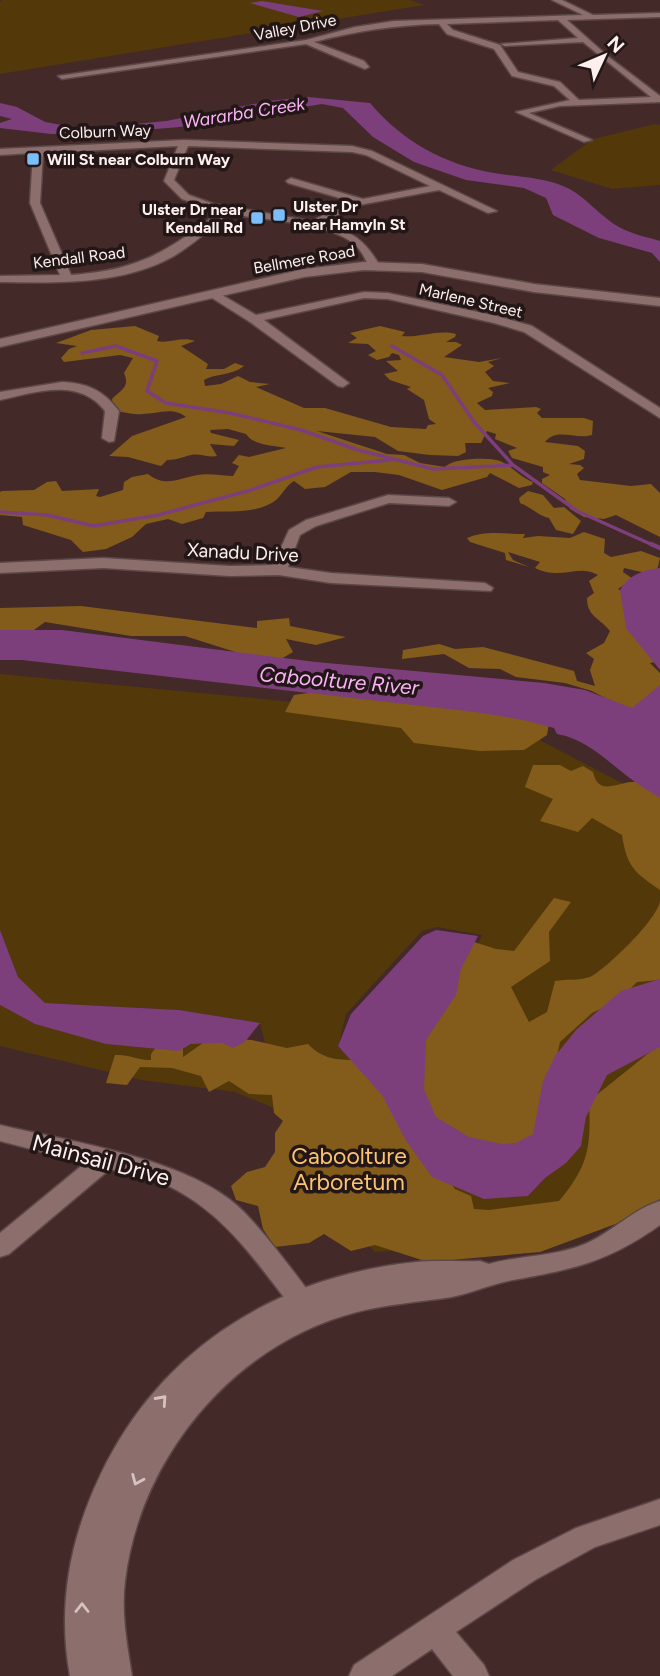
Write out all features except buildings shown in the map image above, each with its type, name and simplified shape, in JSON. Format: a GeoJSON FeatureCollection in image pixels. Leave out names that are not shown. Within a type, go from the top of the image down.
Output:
{"type":"FeatureCollection","features":[{"type":"Feature","properties":{"kind":"main road","name":"Bellmere Road"},"geometry":{"type":"LineString","coordinates":[[0,343],[312,272],[374,266],[447,271],[534,288],[660,302]]}},
{"type":"Feature","properties":{"kind":"main road"},"geometry":{"type":"LineString","coordinates":[[87,1676],[82,1603],[88,1549],[106,1489],[130,1443],[158,1404],[195,1366],[237,1334],[307,1308],[454,1286],[496,1273],[544,1266],[584,1256],[613,1243],[660,1211]]}},
{"type":"Feature","properties":{"kind":"main road"},"geometry":{"type":"LineString","coordinates":[[116,1676],[110,1637],[108,1590],[126,1507],[141,1471],[163,1434],[190,1400],[229,1365],[307,1308]]}},
{"type":"Feature","properties":{"kind":"street"},"geometry":{"type":"LineString","coordinates":[[556,0],[593,17]]}},
{"type":"Feature","properties":{"kind":"street","name":"Valley Drive"},"geometry":{"type":"LineString","coordinates":[[62,76],[306,42],[384,24],[660,15]]}},
{"type":"Feature","properties":{"kind":"street"},"geometry":{"type":"LineString","coordinates":[[560,18],[659,99]]}},
{"type":"Feature","properties":{"kind":"street"},"geometry":{"type":"LineString","coordinates":[[441,22],[450,32],[497,47],[515,74],[557,84],[577,102]]}},
{"type":"Feature","properties":{"kind":"street"},"geometry":{"type":"LineString","coordinates":[[505,44],[584,40]]}},
{"type":"Feature","properties":{"kind":"street"},"geometry":{"type":"LineString","coordinates":[[306,42],[361,63],[365,67]]}},
{"type":"Feature","properties":{"kind":"street"},"geometry":{"type":"LineString","coordinates":[[587,140],[520,111],[537,106],[577,102],[659,99]]}},
{"type":"Feature","properties":{"kind":"street"},"geometry":{"type":"LineString","coordinates":[[184,143],[169,181],[173,189],[188,198],[312,225],[359,241],[369,249],[374,266]]}},
{"type":"Feature","properties":{"kind":"street","name":"Colburn Way"},"geometry":{"type":"LineString","coordinates":[[0,152],[184,143],[352,149],[369,153],[492,211]]}},
{"type":"Feature","properties":{"kind":"street"},"geometry":{"type":"LineString","coordinates":[[38,149],[35,203],[67,278]]}},
{"type":"Feature","properties":{"kind":"street"},"geometry":{"type":"LineString","coordinates":[[291,181],[361,201]]}},
{"type":"Feature","properties":{"kind":"street"},"geometry":{"type":"LineString","coordinates":[[312,225],[361,201],[438,187]]}},
{"type":"Feature","properties":{"kind":"street","name":"Kendall Road"},"geometry":{"type":"LineString","coordinates":[[0,279],[67,278],[115,271],[160,258],[229,209]]}},
{"type":"Feature","properties":{"kind":"street"},"geometry":{"type":"LineString","coordinates":[[214,294],[254,319],[343,383]]}},
{"type":"Feature","properties":{"kind":"street","name":"Marlene Street"},"geometry":{"type":"LineString","coordinates":[[254,319],[364,295],[388,296],[497,320],[528,329],[660,414]]}},
{"type":"Feature","properties":{"kind":"street"},"geometry":{"type":"LineString","coordinates":[[0,396],[57,386],[85,387],[102,396],[112,411],[109,438]]}},
{"type":"Feature","properties":{"kind":"street"},"geometry":{"type":"LineString","coordinates":[[279,570],[294,533],[311,523],[388,499],[449,502]]}},
{"type":"Feature","properties":{"kind":"street","name":"Xanadu Drive"},"geometry":{"type":"LineString","coordinates":[[0,568],[103,563],[230,571],[279,570],[331,578],[485,588]]}},
{"type":"Feature","properties":{"kind":"street","name":"Mainsail Drive"},"geometry":{"type":"LineString","coordinates":[[0,1133],[167,1175],[204,1194],[235,1218],[307,1308]]}},
{"type":"Feature","properties":{"kind":"street"},"geometry":{"type":"LineString","coordinates":[[0,1247],[106,1159]]}},
{"type":"Feature","properties":{"kind":"street"},"geometry":{"type":"LineString","coordinates":[[365,1676],[524,1570],[576,1542],[660,1512]]}},
{"type":"Feature","properties":{"kind":"street"},"geometry":{"type":"LineString","coordinates":[[435,1630],[473,1676]]}},
{"type":"Feature","properties":{"kind":"green space"},"geometry":{"type":"Polygon","coordinates":[[[2,0],[410,0],[424,5],[0,74],[2,0]]]}},
{"type":"Feature","properties":{"kind":"green space"},"geometry":{"type":"Polygon","coordinates":[[[660,125],[660,185],[612,189],[551,170],[593,139],[660,125]]]}},
{"type":"Feature","properties":{"kind":"green space"},"geometry":{"type":"Polygon","coordinates":[[[135,326],[159,336],[157,341],[195,341],[181,346],[208,364],[206,369],[224,369],[235,363],[244,366],[204,380],[205,386],[221,384],[238,376],[250,382],[270,384],[256,387],[304,408],[325,408],[391,427],[426,429],[428,425],[436,424],[429,419],[424,400],[407,389],[411,387],[390,380],[384,374],[398,371],[386,361],[401,360],[399,355],[392,353],[389,357],[377,360],[368,355],[376,351],[368,344],[348,343],[357,338],[350,333],[380,326],[405,332],[402,336],[442,332],[456,334],[446,342],[462,345],[444,357],[479,362],[502,358],[488,362],[494,366],[485,372],[493,381],[510,383],[488,388],[493,392],[492,396],[477,403],[485,410],[536,407],[541,409],[537,413],[542,418],[584,418],[593,421],[592,435],[555,435],[545,442],[578,446],[585,451],[584,459],[569,464],[584,468],[577,474],[580,480],[631,486],[651,484],[660,493],[660,537],[616,515],[604,519],[584,517],[570,509],[565,499],[542,483],[542,479],[550,475],[543,472],[543,467],[512,458],[508,451],[517,448],[495,439],[496,434],[487,431],[481,443],[465,443],[466,452],[458,456],[398,451],[375,437],[317,431],[387,454],[404,455],[420,463],[445,467],[471,459],[500,461],[533,482],[532,485],[519,488],[490,473],[487,477],[442,490],[399,475],[351,472],[325,487],[305,489],[294,481],[278,498],[263,507],[244,511],[206,512],[203,518],[182,524],[168,519],[146,524],[132,537],[106,549],[83,552],[71,540],[23,525],[22,517],[0,515],[2,491],[34,490],[47,482],[56,481],[62,491],[99,489],[96,496],[100,497],[123,490],[124,482],[132,477],[148,474],[167,481],[202,474],[233,476],[239,466],[232,463],[239,455],[249,457],[286,448],[259,443],[246,434],[228,429],[210,430],[211,433],[239,440],[234,446],[210,444],[217,456],[191,455],[167,460],[161,466],[128,457],[109,456],[132,436],[186,417],[170,411],[139,414],[114,410],[112,399],[125,385],[124,373],[133,358],[120,355],[64,362],[61,358],[69,349],[77,346],[56,343],[91,330],[135,326]]]}},
{"type":"Feature","properties":{"kind":"green space"},"geometry":{"type":"Polygon","coordinates":[[[528,491],[543,495],[554,508],[564,507],[581,521],[573,534],[556,530],[549,518],[520,503],[519,498],[528,491]]]}},
{"type":"Feature","properties":{"kind":"green space"},"geometry":{"type":"Polygon","coordinates":[[[584,532],[605,539],[604,553],[611,557],[641,551],[660,558],[657,571],[646,573],[624,568],[623,572],[633,579],[618,589],[628,596],[660,661],[650,663],[660,673],[660,701],[636,714],[592,691],[565,683],[516,677],[500,669],[469,668],[444,654],[402,659],[403,650],[439,644],[455,649],[483,647],[574,671],[577,681],[595,686],[590,670],[594,659],[586,653],[604,643],[610,631],[589,609],[587,598],[594,593],[589,581],[598,575],[584,571],[545,572],[535,568],[540,562],[508,552],[513,560],[529,567],[506,560],[505,553],[470,542],[467,538],[495,533],[525,534],[523,538],[570,538],[584,532]]]}},
{"type":"Feature","properties":{"kind":"green space"},"geometry":{"type":"Polygon","coordinates":[[[81,606],[257,628],[257,621],[289,618],[290,626],[346,637],[316,645],[286,639],[293,652],[281,659],[248,656],[185,636],[131,636],[45,622],[27,635],[0,632],[0,608],[81,606]]]}},
{"type":"Feature","properties":{"kind":"green space"},"geometry":{"type":"Polygon","coordinates":[[[0,674],[505,722],[660,803],[660,1183],[562,1239],[375,1252],[362,1238],[305,1121],[235,1092],[142,1080],[0,1046],[0,1005],[35,1024],[106,1044],[179,1051],[191,1044],[222,1043],[267,1051],[260,1023],[179,1010],[45,1003],[18,977],[0,930],[0,674]],[[437,927],[422,931],[346,1014],[338,1047],[528,1196],[545,1178],[565,1163],[467,969],[482,935],[437,927]]]}},
{"type":"Feature","properties":{"kind":"green space"},"geometry":{"type":"Polygon","coordinates":[[[315,692],[504,711],[549,723],[547,735],[524,750],[480,751],[414,743],[401,728],[285,712],[294,695],[315,692]]]}},
{"type":"Feature","properties":{"kind":"green space"},"geometry":{"type":"Polygon","coordinates":[[[533,765],[560,765],[571,771],[583,766],[593,772],[595,779],[603,786],[638,782],[660,785],[660,890],[633,868],[626,855],[622,835],[592,818],[578,832],[540,821],[553,799],[525,787],[533,765]]]}},
{"type":"Feature","properties":{"kind":"green space"},"geometry":{"type":"Polygon","coordinates":[[[554,898],[571,902],[549,932],[550,961],[511,987],[529,1022],[547,1012],[555,981],[584,979],[600,971],[643,929],[660,900],[660,980],[637,982],[619,1000],[592,1013],[560,1042],[543,1122],[526,1153],[458,1148],[419,1101],[418,1045],[471,941],[496,949],[514,951],[554,898]]]}},
{"type":"Feature","properties":{"kind":"green space","name":"Caboolture Arboretum"},"geometry":{"type":"Polygon","coordinates":[[[210,1038],[252,1040],[287,1048],[308,1044],[326,1056],[360,1060],[455,1189],[471,1196],[474,1209],[489,1210],[559,1201],[577,1177],[586,1155],[589,1101],[660,1044],[660,1199],[629,1219],[540,1252],[428,1262],[375,1245],[351,1251],[324,1234],[309,1243],[275,1247],[263,1229],[258,1206],[236,1200],[231,1186],[247,1172],[265,1167],[275,1152],[275,1133],[283,1121],[274,1113],[272,1095],[249,1094],[229,1081],[209,1092],[201,1076],[172,1068],[140,1067],[127,1085],[106,1083],[115,1055],[151,1060],[151,1054],[159,1043],[183,1044],[183,1057],[210,1038]]]}},
{"type":"Feature","properties":{"kind":"water"},"geometry":{"type":"Polygon","coordinates":[[[262,1],[323,11],[299,17],[250,3],[262,1]]]}},
{"type":"Feature","properties":{"kind":"water","name":"Wararba Creek"},"geometry":{"type":"Polygon","coordinates":[[[308,97],[370,103],[410,140],[458,164],[563,186],[619,227],[660,241],[660,262],[652,253],[599,238],[553,215],[546,198],[524,188],[466,180],[414,162],[373,137],[343,108],[322,104],[180,127],[105,133],[51,134],[0,128],[0,123],[12,119],[0,116],[0,103],[17,107],[45,122],[83,129],[166,121],[269,101],[308,97]]]}},
{"type":"Feature","properties":{"kind":"water"},"geometry":{"type":"Polygon","coordinates":[[[660,568],[660,670],[626,628],[620,590],[637,574],[660,568]]]}},
{"type":"Feature","properties":{"kind":"water","name":"Caboolture River"},"geometry":{"type":"Polygon","coordinates":[[[0,630],[62,630],[316,662],[544,683],[585,690],[632,708],[660,685],[660,798],[586,745],[557,734],[554,728],[523,720],[475,712],[22,660],[0,660],[0,630]]]}},
{"type":"Feature","properties":{"kind":"water"},"geometry":{"type":"Polygon","coordinates":[[[0,930],[18,977],[45,1003],[179,1010],[260,1023],[245,1042],[233,1048],[222,1043],[191,1044],[179,1051],[106,1044],[35,1024],[0,1005],[0,930]]]}},
{"type":"Feature","properties":{"kind":"water"},"geometry":{"type":"Polygon","coordinates":[[[436,930],[478,936],[461,969],[456,995],[426,1040],[424,1089],[436,1117],[469,1137],[502,1144],[516,1143],[533,1134],[543,1081],[555,1056],[576,1030],[621,991],[660,979],[660,1047],[607,1075],[586,1117],[581,1146],[528,1196],[484,1199],[432,1177],[405,1139],[382,1095],[338,1046],[351,1014],[423,936],[436,930]]]}},
{"type":"Feature","properties":{"kind":"waterway"},"geometry":{"type":"LineString","coordinates":[[82,353],[116,346],[157,361],[147,391],[166,403],[230,413],[301,430],[358,450],[433,469],[513,465]]}},
{"type":"Feature","properties":{"kind":"waterway"},"geometry":{"type":"LineString","coordinates":[[392,346],[442,375],[474,422],[513,465]]}},
{"type":"Feature","properties":{"kind":"waterway"},"geometry":{"type":"LineString","coordinates":[[0,512],[47,515],[94,526],[158,515],[251,490],[317,467],[390,460]]}},
{"type":"Feature","properties":{"kind":"waterway"},"geometry":{"type":"LineString","coordinates":[[513,465],[577,511],[655,546]]}},
{"type":"Feature","properties":{"kind":"waterway"},"geometry":{"type":"LineString","coordinates":[[651,544],[660,548]]}},
{"type":"Feature","properties":{"kind":"place","name":"Will St near Colburn Way"},"geometry":{"type":"Point","coordinates":[33,159]}},
{"type":"Feature","properties":{"kind":"place","name":"Ulster Dr near Hamyln St"},"geometry":{"type":"Point","coordinates":[279,215]}},
{"type":"Feature","properties":{"kind":"place","name":"Ulster Dr near Kendall Rd"},"geometry":{"type":"Point","coordinates":[257,218]}}]}
